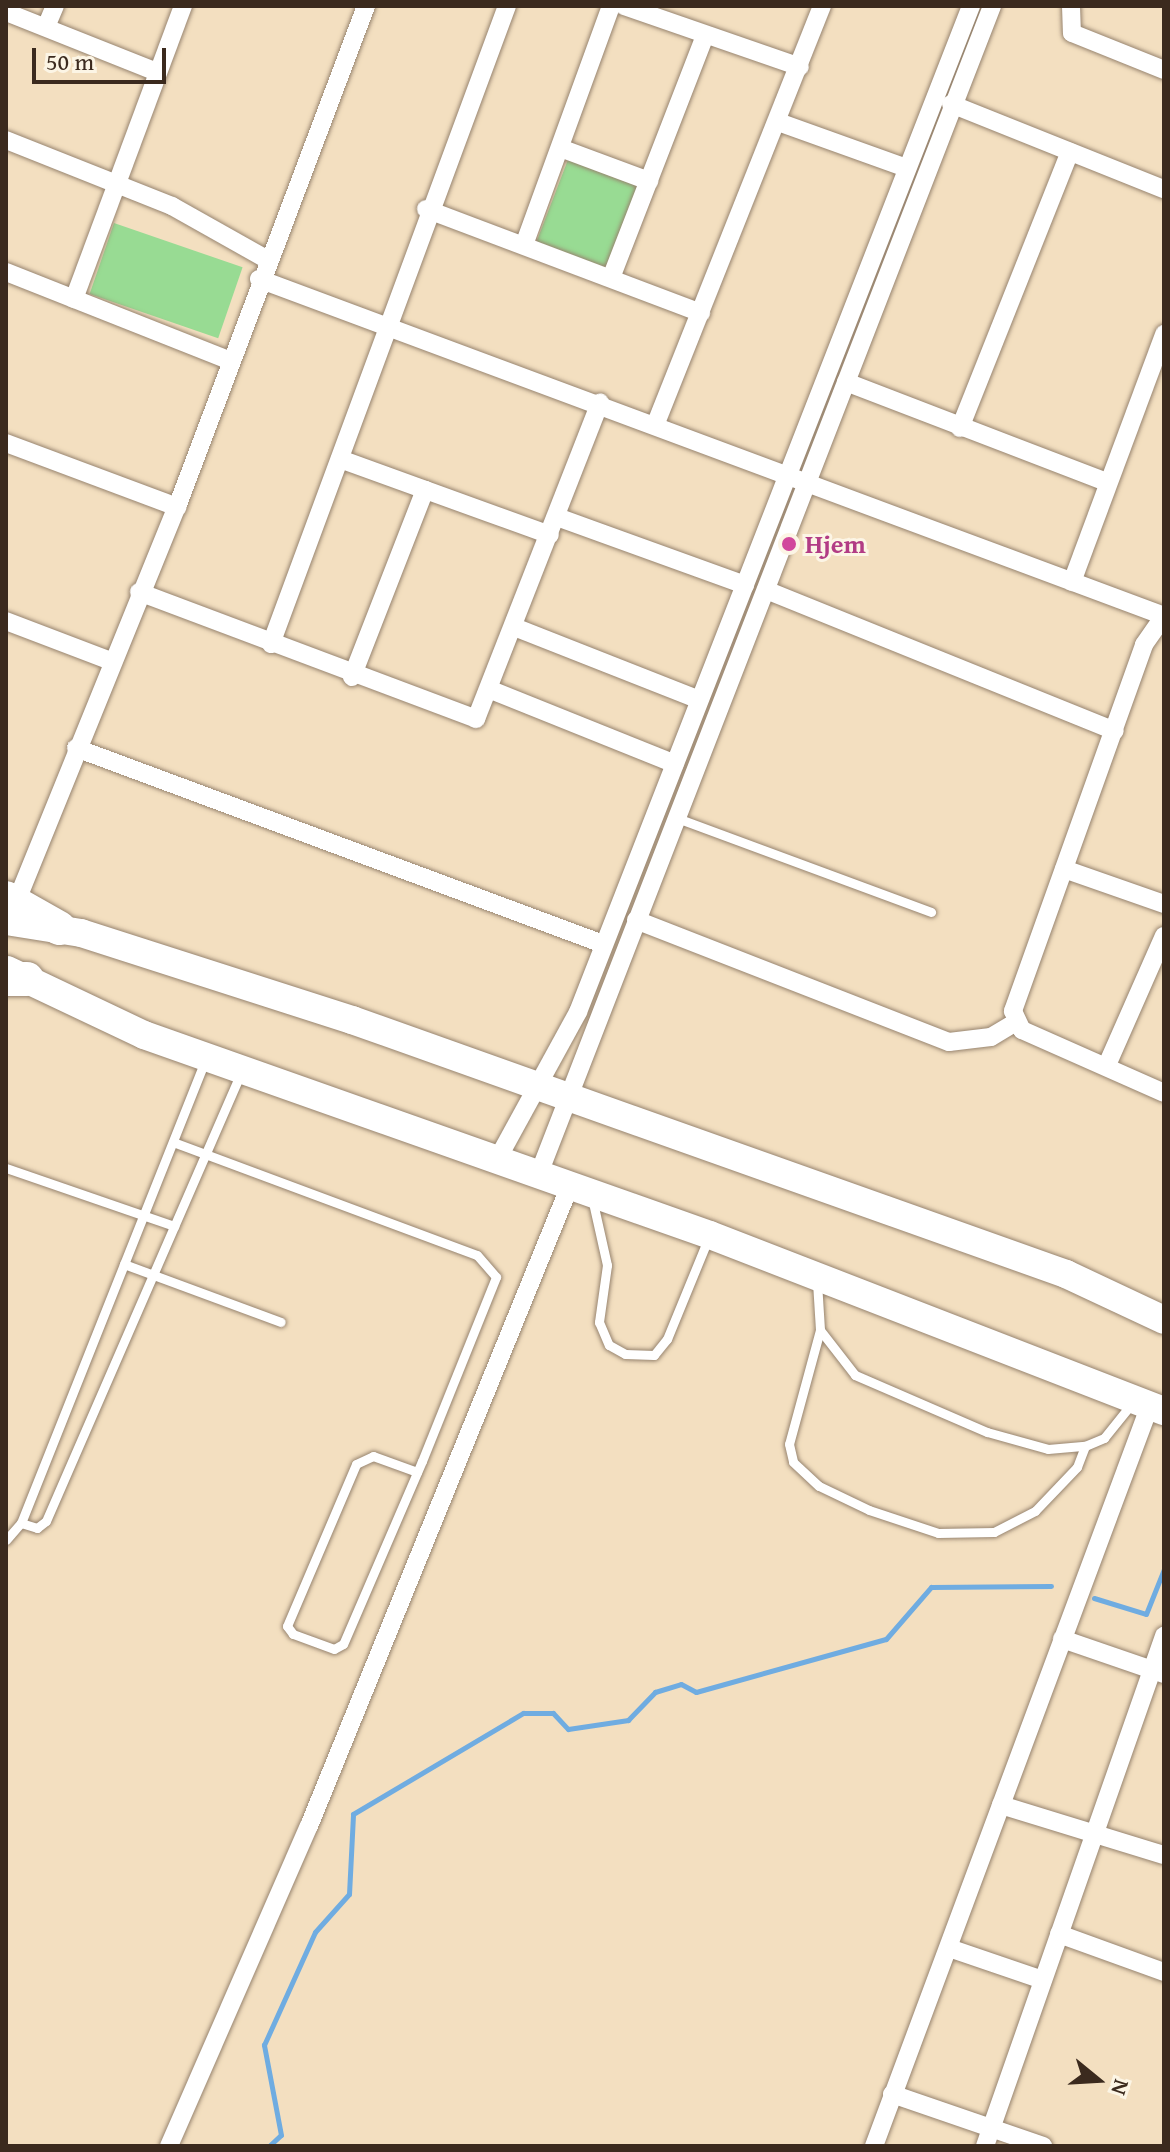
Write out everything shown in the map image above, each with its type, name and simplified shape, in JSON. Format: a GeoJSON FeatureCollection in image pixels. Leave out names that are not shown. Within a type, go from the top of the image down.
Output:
{"type":"FeatureCollection","features":[{"type":"Feature","properties":{"kind":"highway"},"geometry":{"type":"LineString","coordinates":[[8,914],[59,928]]}},
{"type":"Feature","properties":{"kind":"main road"},"geometry":{"type":"LineString","coordinates":[[59,928],[352,1020],[570,1102],[1066,1274],[1164,1320]]}},
{"type":"Feature","properties":{"kind":"main road"},"geometry":{"type":"LineString","coordinates":[[13,976],[207,1057],[497,1160],[580,1193],[710,1235],[1150,1405]]}},
{"type":"Feature","properties":{"kind":"street"},"geometry":{"type":"LineString","coordinates":[[46,27],[55,6]]}},
{"type":"Feature","properties":{"kind":"street"},"geometry":{"type":"LineString","coordinates":[[74,299],[115,181],[183,6]]}},
{"type":"Feature","properties":{"kind":"street"},"geometry":{"type":"LineString","coordinates":[[8,914],[139,592],[177,507],[266,259],[366,6]]}},
{"type":"Feature","properties":{"kind":"street"},"geometry":{"type":"LineString","coordinates":[[271,644],[340,459],[426,209],[507,6]]}},
{"type":"Feature","properties":{"kind":"street"},"geometry":{"type":"LineString","coordinates":[[524,245],[563,149],[611,6]]}},
{"type":"Feature","properties":{"kind":"street"},"geometry":{"type":"LineString","coordinates":[[624,6],[800,67]]}},
{"type":"Feature","properties":{"kind":"street"},"geometry":{"type":"LineString","coordinates":[[656,423],[781,123],[822,6]]}},
{"type":"Feature","properties":{"kind":"street"},"geometry":{"type":"LineString","coordinates":[[497,1160],[531,1088],[563,1045],[971,6]]}},
{"type":"Feature","properties":{"kind":"street"},"geometry":{"type":"LineString","coordinates":[[538,1176],[570,1102],[636,920],[766,590],[951,104],[992,6]]}},
{"type":"Feature","properties":{"kind":"street"},"geometry":{"type":"LineString","coordinates":[[1071,6],[1072,33],[1164,70]]}},
{"type":"Feature","properties":{"kind":"street"},"geometry":{"type":"LineString","coordinates":[[6,12],[157,72]]}},
{"type":"Feature","properties":{"kind":"street"},"geometry":{"type":"LineString","coordinates":[[611,278],[705,36]]}},
{"type":"Feature","properties":{"kind":"street"},"geometry":{"type":"LineString","coordinates":[[951,104],[1164,189]]}},
{"type":"Feature","properties":{"kind":"street"},"geometry":{"type":"LineString","coordinates":[[781,123],[907,168]]}},
{"type":"Feature","properties":{"kind":"street"},"geometry":{"type":"LineString","coordinates":[[6,140],[115,181],[266,259]]}},
{"type":"Feature","properties":{"kind":"street"},"geometry":{"type":"LineString","coordinates":[[563,149],[649,181]]}},
{"type":"Feature","properties":{"kind":"street"},"geometry":{"type":"LineString","coordinates":[[960,428],[1070,152]]}},
{"type":"Feature","properties":{"kind":"street"},"geometry":{"type":"LineString","coordinates":[[426,209],[701,313]]}},
{"type":"Feature","properties":{"kind":"street"},"geometry":{"type":"LineString","coordinates":[[6,272],[231,361]]}},
{"type":"Feature","properties":{"kind":"street"},"geometry":{"type":"LineString","coordinates":[[259,279],[600,402],[1164,616],[1150,630],[1018,992],[1014,1023]]}},
{"type":"Feature","properties":{"kind":"street"},"geometry":{"type":"LineString","coordinates":[[1072,582],[1106,482],[1164,334]]}},
{"type":"Feature","properties":{"kind":"street"},"geometry":{"type":"LineString","coordinates":[[846,382],[1106,482]]}},
{"type":"Feature","properties":{"kind":"street"},"geometry":{"type":"LineString","coordinates":[[139,592],[352,677],[476,719],[491,690],[600,402]]}},
{"type":"Feature","properties":{"kind":"street"},"geometry":{"type":"LineString","coordinates":[[6,443],[177,507]]}},
{"type":"Feature","properties":{"kind":"street"},"geometry":{"type":"LineString","coordinates":[[340,459],[425,490],[745,585]]}},
{"type":"Feature","properties":{"kind":"street"},"geometry":{"type":"LineString","coordinates":[[352,677],[425,490]]}},
{"type":"Feature","properties":{"kind":"street"},"geometry":{"type":"LineString","coordinates":[[766,590],[1115,731]]}},
{"type":"Feature","properties":{"kind":"street"},"geometry":{"type":"LineString","coordinates":[[6,621],[111,661]]}},
{"type":"Feature","properties":{"kind":"street"},"geometry":{"type":"LineString","coordinates":[[514,627],[699,700]]}},
{"type":"Feature","properties":{"kind":"street"},"geometry":{"type":"LineString","coordinates":[[491,690],[675,764]]}},
{"type":"Feature","properties":{"kind":"street"},"geometry":{"type":"LineString","coordinates":[[76,748],[603,944]]}},
{"type":"Feature","properties":{"kind":"street"},"geometry":{"type":"LineString","coordinates":[[1064,869],[1164,904]]}},
{"type":"Feature","properties":{"kind":"street"},"geometry":{"type":"LineString","coordinates":[[636,920],[949,1042],[991,1037],[1014,1023]]}},
{"type":"Feature","properties":{"kind":"street"},"geometry":{"type":"LineString","coordinates":[[1107,1065],[1164,936]]}},
{"type":"Feature","properties":{"kind":"street"},"geometry":{"type":"LineString","coordinates":[[1014,1023],[1164,1093]]}},
{"type":"Feature","properties":{"kind":"street"},"geometry":{"type":"LineString","coordinates":[[169,2146],[580,1193]]}},
{"type":"Feature","properties":{"kind":"street"},"geometry":{"type":"LineString","coordinates":[[874,2146],[1150,1405]]}},
{"type":"Feature","properties":{"kind":"street"},"geometry":{"type":"LineString","coordinates":[[985,2146],[1094,1833],[1157,1672],[1164,1636]]}},
{"type":"Feature","properties":{"kind":"street"},"geometry":{"type":"LineString","coordinates":[[1062,1639],[1157,1672]]}},
{"type":"Feature","properties":{"kind":"street"},"geometry":{"type":"LineString","coordinates":[[1001,1805],[1164,1855]]}},
{"type":"Feature","properties":{"kind":"street"},"geometry":{"type":"LineString","coordinates":[[1059,1934],[1164,1972]]}},
{"type":"Feature","properties":{"kind":"street"},"geometry":{"type":"LineString","coordinates":[[949,1948],[1043,1980]]}},
{"type":"Feature","properties":{"kind":"street"},"geometry":{"type":"LineString","coordinates":[[892,2094],[1043,2146]]}},
{"type":"Feature","properties":{"kind":"lane"},"geometry":{"type":"LineString","coordinates":[[677,818],[931,912]]}},
{"type":"Feature","properties":{"kind":"lane"},"geometry":{"type":"LineString","coordinates":[[6,1540],[21,1523],[207,1057]]}},
{"type":"Feature","properties":{"kind":"lane"},"geometry":{"type":"LineString","coordinates":[[21,1523],[37,1528],[46,1521],[242,1070]]}},
{"type":"Feature","properties":{"kind":"lane"},"geometry":{"type":"LineString","coordinates":[[173,1142],[477,1255],[493,1269],[491,1294],[417,1472],[343,1644],[334,1649],[293,1634],[287,1626],[356,1464],[373,1456],[417,1472]]}},
{"type":"Feature","properties":{"kind":"lane"},"geometry":{"type":"LineString","coordinates":[[6,1168],[143,1218],[174,1226]]}},
{"type":"Feature","properties":{"kind":"lane"},"geometry":{"type":"LineString","coordinates":[[580,1193],[607,1265],[599,1322],[609,1345],[625,1354],[654,1355],[667,1339],[710,1235]]}},
{"type":"Feature","properties":{"kind":"lane"},"geometry":{"type":"LineString","coordinates":[[124,1264],[281,1322]]}},
{"type":"Feature","properties":{"kind":"lane"},"geometry":{"type":"LineString","coordinates":[[817,1278],[820,1330],[789,1444],[793,1462],[819,1486],[869,1510],[938,1533],[994,1532],[1035,1511],[1077,1467],[1085,1446]]}},
{"type":"Feature","properties":{"kind":"lane"},"geometry":{"type":"LineString","coordinates":[[820,1330],[855,1375],[987,1432],[1048,1449],[1085,1446],[1104,1438],[1150,1405]]}},
{"type":"Feature","properties":{"kind":"green space"},"geometry":{"type":"Polygon","coordinates":[[[569,157],[645,186],[611,274],[535,245],[569,157]]]}},
{"type":"Feature","properties":{"kind":"green space"},"geometry":{"type":"Polygon","coordinates":[[[114,223],[243,267],[218,338],[90,294],[114,223]]]}},
{"type":"Feature","properties":{"kind":"waterway"},"geometry":{"type":"LineString","coordinates":[[1094,1598],[1146,1614],[1164,1569]]}},
{"type":"Feature","properties":{"kind":"waterway"},"geometry":{"type":"LineString","coordinates":[[269,2146],[281,2135],[264,2045],[315,1932],[349,1894],[353,1814],[523,1713],[553,1713],[568,1729],[628,1720],[655,1692],[681,1684],[696,1692],[886,1639],[931,1587],[1051,1586]]}},
{"type":"Feature","properties":{"kind":"place","name":"Hjem"},"geometry":{"type":"Point","coordinates":[789,544]}}]}
